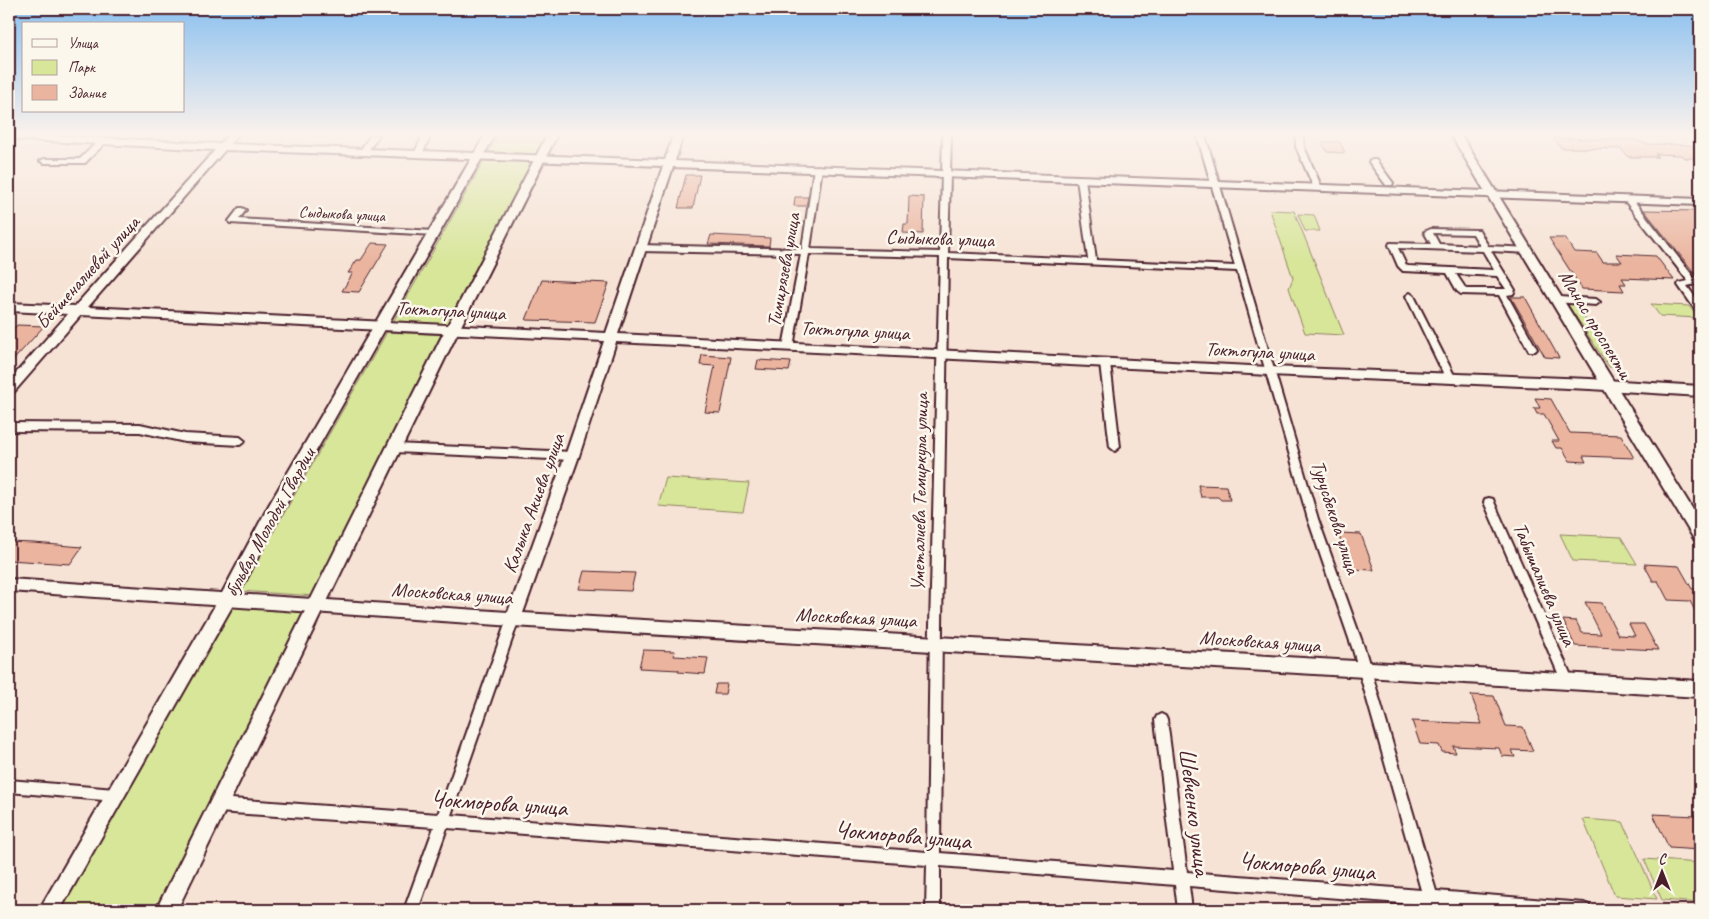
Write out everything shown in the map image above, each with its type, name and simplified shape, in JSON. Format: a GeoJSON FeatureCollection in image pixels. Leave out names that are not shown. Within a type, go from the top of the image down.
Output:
{"type":"FeatureCollection","features":[{"type":"Feature","properties":{"kind":"main road","name":"Бейшеналиевой улица"},"geometry":{"type":"LineString","coordinates":[[9,389],[195,178]]}},
{"type":"Feature","properties":{"kind":"main road","name":"бульвар Молодой Гвардии"},"geometry":{"type":"LineString","coordinates":[[49,910],[227,600],[274,509],[465,178]]}},
{"type":"Feature","properties":{"kind":"main road"},"geometry":{"type":"LineString","coordinates":[[166,910],[452,330],[531,178]]}},
{"type":"Feature","properties":{"kind":"main road","name":"Калыка Акиева улица"},"geometry":{"type":"LineString","coordinates":[[513,619],[572,456],[664,178]]}},
{"type":"Feature","properties":{"kind":"main road"},"geometry":{"type":"LineString","coordinates":[[1056,178],[1700,202]]}},
{"type":"Feature","properties":{"kind":"main road","name":"Манас проспекти"},"geometry":{"type":"LineString","coordinates":[[1484,178],[1700,534]]}},
{"type":"Feature","properties":{"kind":"main road","name":"Токтогула улица"},"geometry":{"type":"LineString","coordinates":[[9,307],[1105,363],[1700,390]]}},
{"type":"Feature","properties":{"kind":"main road","name":"Московская улица"},"geometry":{"type":"LineString","coordinates":[[9,585],[513,619],[936,642],[1700,689]]}},
{"type":"Feature","properties":{"kind":"street","name":"Тимирязева улица"},"geometry":{"type":"LineString","coordinates":[[788,347],[816,178]]}},
{"type":"Feature","properties":{"kind":"street","name":"Уметалиева Темиркула улица"},"geometry":{"type":"LineString","coordinates":[[933,910],[936,642],[946,178]]}},
{"type":"Feature","properties":{"kind":"street","name":"Турусбекова улица"},"geometry":{"type":"LineString","coordinates":[[1212,178],[1314,519],[1364,669],[1432,905]]}},
{"type":"Feature","properties":{"kind":"street"},"geometry":{"type":"LineString","coordinates":[[1314,178],[1318,188]]}},
{"type":"Feature","properties":{"kind":"street"},"geometry":{"type":"LineString","coordinates":[[1385,178],[1389,183]]}},
{"type":"Feature","properties":{"kind":"street"},"geometry":{"type":"LineString","coordinates":[[1081,179],[1092,261]]}},
{"type":"Feature","properties":{"kind":"street"},"geometry":{"type":"LineString","coordinates":[[1628,199],[1692,282],[1682,285],[1700,310]]}},
{"type":"Feature","properties":{"kind":"street","name":"Сыдыкова улица"},"geometry":{"type":"LineString","coordinates":[[242,210],[233,221],[434,233]]}},
{"type":"Feature","properties":{"kind":"street"},"geometry":{"type":"LineString","coordinates":[[1436,246],[1428,232],[1431,230],[1476,232],[1510,292],[1464,292],[1460,289],[1450,271]]}},
{"type":"Feature","properties":{"kind":"street"},"geometry":{"type":"LineString","coordinates":[[1500,273],[1406,269],[1402,266],[1394,245],[1528,250]]}},
{"type":"Feature","properties":{"kind":"street","name":"Сыдыкова улица"},"geometry":{"type":"LineString","coordinates":[[640,248],[945,255],[1240,269]]}},
{"type":"Feature","properties":{"kind":"street"},"geometry":{"type":"LineString","coordinates":[[1502,293],[1532,349]]}},
{"type":"Feature","properties":{"kind":"street"},"geometry":{"type":"LineString","coordinates":[[1410,296],[1451,379]]}},
{"type":"Feature","properties":{"kind":"street"},"geometry":{"type":"LineString","coordinates":[[1558,300],[1596,302]]}},
{"type":"Feature","properties":{"kind":"street"},"geometry":{"type":"LineString","coordinates":[[1105,363],[1115,447]]}},
{"type":"Feature","properties":{"kind":"street"},"geometry":{"type":"LineString","coordinates":[[9,427],[140,428],[185,438],[240,441]]}},
{"type":"Feature","properties":{"kind":"street"},"geometry":{"type":"LineString","coordinates":[[395,448],[572,456]]}},
{"type":"Feature","properties":{"kind":"street","name":"Табышалиева улица"},"geometry":{"type":"LineString","coordinates":[[1489,502],[1567,680]]}},
{"type":"Feature","properties":{"kind":"street","name":"Калыка Акиева улица"},"geometry":{"type":"LineString","coordinates":[[411,910],[513,619]]}},
{"type":"Feature","properties":{"kind":"street","name":"Шевченко улица"},"geometry":{"type":"LineString","coordinates":[[1161,720],[1185,910]]}},
{"type":"Feature","properties":{"kind":"street"},"geometry":{"type":"LineString","coordinates":[[9,786],[115,795]]}},
{"type":"Feature","properties":{"kind":"street","name":"Чокморова улица"},"geometry":{"type":"LineString","coordinates":[[218,805],[1181,878],[1432,905],[1584,910]]}},
{"type":"Feature","properties":{"kind":"green space"},"geometry":{"type":"Polygon","coordinates":[[[474,178],[525,178],[451,325],[393,322],[474,178]]]}},
{"type":"Feature","properties":{"kind":"green space"},"geometry":{"type":"Polygon","coordinates":[[[1270,210],[1294,211],[1344,335],[1305,333],[1289,288],[1293,278],[1270,210]]]}},
{"type":"Feature","properties":{"kind":"green space"},"geometry":{"type":"Polygon","coordinates":[[[1298,214],[1314,215],[1320,231],[1305,231],[1298,214]]]}},
{"type":"Feature","properties":{"kind":"green space"},"geometry":{"type":"Polygon","coordinates":[[[1567,303],[1575,303],[1616,367],[1609,367],[1567,303]]]}},
{"type":"Feature","properties":{"kind":"green space"},"geometry":{"type":"Polygon","coordinates":[[[1651,304],[1689,306],[1698,318],[1660,316],[1651,304]]]}},
{"type":"Feature","properties":{"kind":"green space"},"geometry":{"type":"Polygon","coordinates":[[[387,332],[447,335],[315,596],[240,591],[387,332]]]}},
{"type":"Feature","properties":{"kind":"green space"},"geometry":{"type":"Polygon","coordinates":[[[666,478],[749,483],[743,512],[658,506],[666,478]]]}},
{"type":"Feature","properties":{"kind":"green space"},"geometry":{"type":"Polygon","coordinates":[[[1560,534],[1621,537],[1637,564],[1573,561],[1560,534]]]}},
{"type":"Feature","properties":{"kind":"green space"},"geometry":{"type":"Polygon","coordinates":[[[232,607],[307,612],[156,910],[60,910],[232,607]]]}},
{"type":"Feature","properties":{"kind":"green space"},"geometry":{"type":"Polygon","coordinates":[[[1583,819],[1623,822],[1657,899],[1615,896],[1583,819]]]}},
{"type":"Feature","properties":{"kind":"green space"},"geometry":{"type":"Polygon","coordinates":[[[1644,859],[1700,863],[1700,903],[1662,900],[1644,859]]]}},
{"type":"Feature","properties":{"kind":"building"},"geometry":{"type":"Polygon","coordinates":[[[685,178],[699,178],[693,208],[678,208],[685,178]]]}},
{"type":"Feature","properties":{"kind":"building"},"geometry":{"type":"Polygon","coordinates":[[[909,196],[924,197],[923,234],[903,233],[904,224],[908,224],[909,196]]]}},
{"type":"Feature","properties":{"kind":"building"},"geometry":{"type":"Polygon","coordinates":[[[795,197],[808,197],[806,206],[794,206],[795,197]]]}},
{"type":"Feature","properties":{"kind":"building"},"geometry":{"type":"Polygon","coordinates":[[[1644,210],[1700,211],[1700,280],[1644,210]]]}},
{"type":"Feature","properties":{"kind":"building"},"geometry":{"type":"Polygon","coordinates":[[[711,235],[770,238],[769,246],[708,244],[711,235]]]}},
{"type":"Feature","properties":{"kind":"building"},"geometry":{"type":"Polygon","coordinates":[[[1549,238],[1565,238],[1574,252],[1597,253],[1603,262],[1622,262],[1616,254],[1656,256],[1674,280],[1622,278],[1626,284],[1620,284],[1624,291],[1582,289],[1549,238]]]}},
{"type":"Feature","properties":{"kind":"building"},"geometry":{"type":"Polygon","coordinates":[[[372,243],[388,244],[359,292],[342,291],[353,273],[348,273],[357,260],[361,260],[372,243]]]}},
{"type":"Feature","properties":{"kind":"building"},"geometry":{"type":"Polygon","coordinates":[[[542,280],[609,283],[595,322],[526,320],[542,280]]]}},
{"type":"Feature","properties":{"kind":"building"},"geometry":{"type":"Polygon","coordinates":[[[1511,297],[1525,297],[1559,358],[1545,357],[1511,297]]]}},
{"type":"Feature","properties":{"kind":"building"},"geometry":{"type":"Polygon","coordinates":[[[17,325],[44,326],[9,365],[9,334],[17,325]]]}},
{"type":"Feature","properties":{"kind":"building"},"geometry":{"type":"Polygon","coordinates":[[[702,355],[731,357],[720,413],[705,412],[715,366],[700,365],[702,355]]]}},
{"type":"Feature","properties":{"kind":"building"},"geometry":{"type":"Polygon","coordinates":[[[758,360],[791,362],[789,371],[756,369],[758,360]]]}},
{"type":"Feature","properties":{"kind":"building"},"geometry":{"type":"Polygon","coordinates":[[[1535,398],[1551,399],[1570,433],[1621,435],[1634,458],[1583,456],[1586,462],[1570,461],[1562,448],[1556,448],[1552,441],[1559,441],[1544,414],[1537,414],[1534,408],[1540,408],[1535,398]]]}},
{"type":"Feature","properties":{"kind":"building"},"geometry":{"type":"Polygon","coordinates":[[[1198,485],[1226,486],[1230,500],[1221,500],[1218,497],[1201,497],[1198,485]]]}},
{"type":"Feature","properties":{"kind":"building"},"geometry":{"type":"Polygon","coordinates":[[[1338,533],[1361,534],[1374,570],[1350,569],[1338,533]]]}},
{"type":"Feature","properties":{"kind":"building"},"geometry":{"type":"Polygon","coordinates":[[[9,542],[82,547],[70,564],[9,560],[9,542]]]}},
{"type":"Feature","properties":{"kind":"building"},"geometry":{"type":"Polygon","coordinates":[[[1644,564],[1679,566],[1692,589],[1698,589],[1700,594],[1700,621],[1690,601],[1668,600],[1658,581],[1653,581],[1644,564]]]}},
{"type":"Feature","properties":{"kind":"building"},"geometry":{"type":"Polygon","coordinates":[[[584,571],[635,573],[631,591],[579,589],[584,571]]]}},
{"type":"Feature","properties":{"kind":"building"},"geometry":{"type":"Polygon","coordinates":[[[1585,602],[1602,603],[1618,635],[1635,636],[1629,624],[1644,624],[1658,650],[1575,646],[1563,620],[1576,621],[1582,633],[1601,634],[1585,602]]]}},
{"type":"Feature","properties":{"kind":"building"},"geometry":{"type":"Polygon","coordinates":[[[643,650],[675,651],[674,656],[708,658],[705,674],[678,672],[679,670],[639,668],[643,650]]]}},
{"type":"Feature","properties":{"kind":"building"},"geometry":{"type":"Polygon","coordinates":[[[716,684],[727,684],[725,694],[714,694],[716,684]]]}},
{"type":"Feature","properties":{"kind":"building"},"geometry":{"type":"Polygon","coordinates":[[[1471,695],[1494,696],[1506,726],[1523,727],[1533,751],[1512,750],[1515,757],[1502,756],[1499,748],[1453,746],[1456,753],[1442,752],[1439,745],[1420,744],[1412,721],[1482,724],[1471,695]]]}},
{"type":"Feature","properties":{"kind":"building"},"geometry":{"type":"Polygon","coordinates":[[[1653,814],[1696,816],[1700,824],[1700,850],[1669,848],[1653,814]]]}}]}
